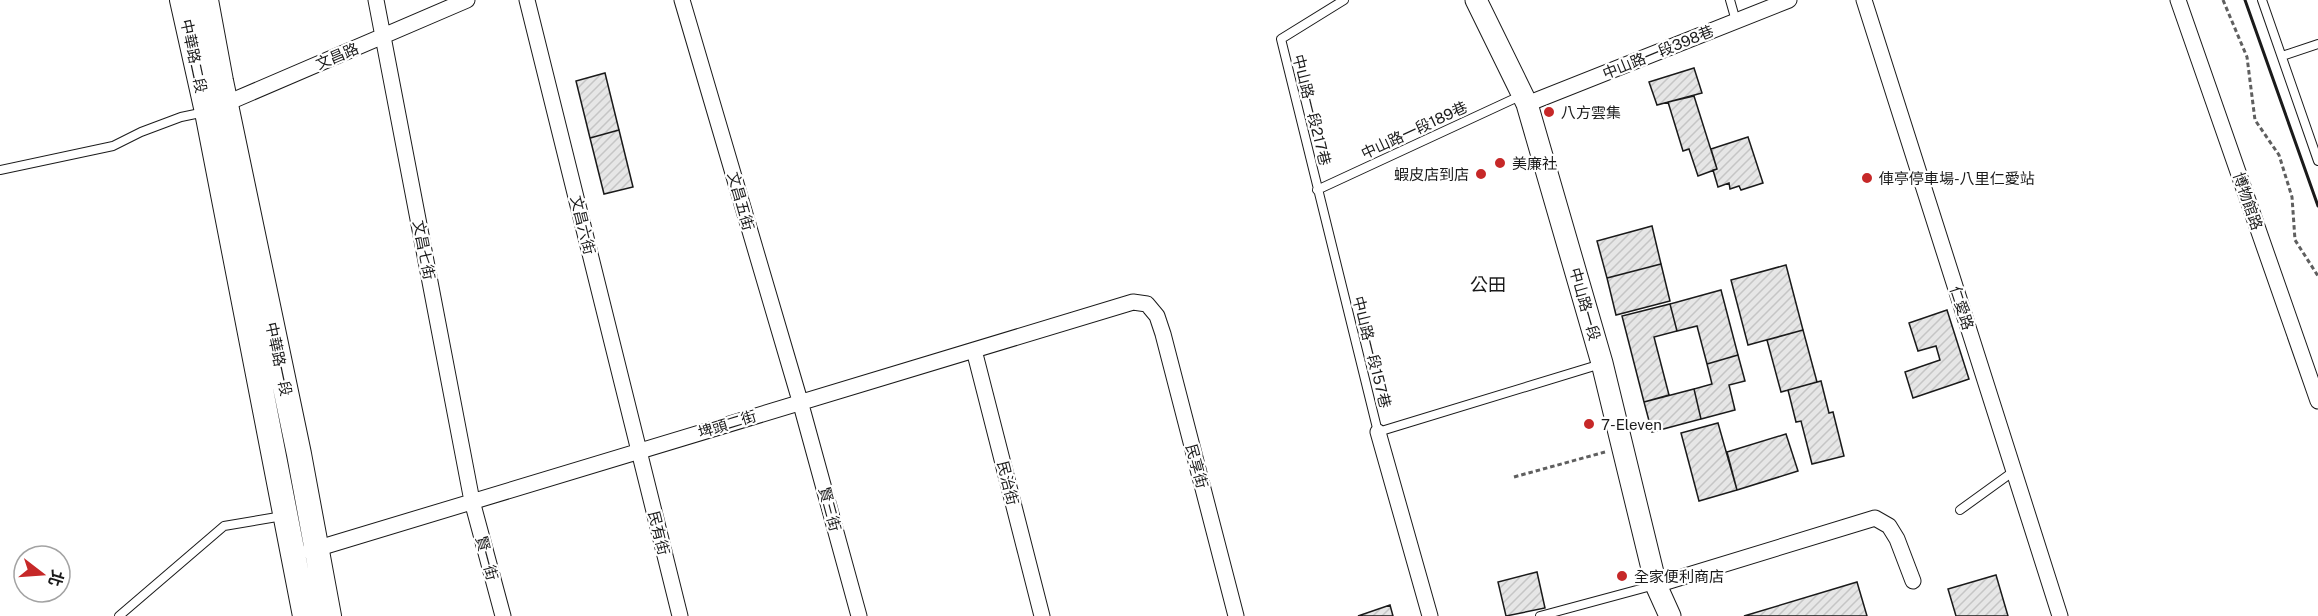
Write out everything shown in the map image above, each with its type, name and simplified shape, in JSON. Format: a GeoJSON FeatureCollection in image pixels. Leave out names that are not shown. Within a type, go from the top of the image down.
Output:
{"type":"FeatureCollection","features":[{"type":"Feature","properties":{"kind":"main road","name":"中華路二段"},"geometry":{"type":"LineString","coordinates":[[182,0],[216,108]]}},
{"type":"Feature","properties":{"kind":"main road","name":"中華路二段"},"geometry":{"type":"LineString","coordinates":[[206,0],[216,108]]}},
{"type":"Feature","properties":{"kind":"main road","name":"中山路一段"},"geometry":{"type":"LineString","coordinates":[[1476,0],[1524,100],[1602,363],[1656,585],[1670,616]]}},
{"type":"Feature","properties":{"kind":"main road","name":"中華路一段"},"geometry":{"type":"LineString","coordinates":[[216,108],[285,516],[305,616]]}},
{"type":"Feature","properties":{"kind":"main road","name":"中華路一段"},"geometry":{"type":"LineString","coordinates":[[216,108],[299,454],[328,616]]}},
{"type":"Feature","properties":{"kind":"street","name":"文昌七街"},"geometry":{"type":"LineString","coordinates":[[376,0],[472,501]]}},
{"type":"Feature","properties":{"kind":"street","name":"文昌路"},"geometry":{"type":"LineString","coordinates":[[216,108],[467,0]]}},
{"type":"Feature","properties":{"kind":"street","name":"文昌六街"},"geometry":{"type":"LineString","coordinates":[[527,0],[638,450]]}},
{"type":"Feature","properties":{"kind":"street","name":"文昌五街"},"geometry":{"type":"LineString","coordinates":[[682,0],[800,401]]}},
{"type":"Feature","properties":{"kind":"street","name":"中山路一段398巷"},"geometry":{"type":"LineString","coordinates":[[1524,100],[1789,0]]}},
{"type":"Feature","properties":{"kind":"street","name":"仁愛路"},"geometry":{"type":"LineString","coordinates":[[1864,0],[2060,616]]}},
{"type":"Feature","properties":{"kind":"street","name":"博物館路"},"geometry":{"type":"LineString","coordinates":[[2178,0],[2318,401]]}},
{"type":"Feature","properties":{"kind":"street","name":"埤頭二街"},"geometry":{"type":"LineString","coordinates":[[293,556],[1133,302],[1147,304],[1157,316]]}},
{"type":"Feature","properties":{"kind":"street","name":"民享街"},"geometry":{"type":"LineString","coordinates":[[1157,316],[1236,616]]}},
{"type":"Feature","properties":{"kind":"street","name":"民治街"},"geometry":{"type":"LineString","coordinates":[[974,350],[1042,616]]}},
{"type":"Feature","properties":{"kind":"street","name":"賢三街"},"geometry":{"type":"LineString","coordinates":[[800,401],[859,616]]}},
{"type":"Feature","properties":{"kind":"street"},"geometry":{"type":"LineString","coordinates":[[1378,432],[1430,616]]}},
{"type":"Feature","properties":{"kind":"street","name":"民有街"},"geometry":{"type":"LineString","coordinates":[[638,450],[680,616]]}},
{"type":"Feature","properties":{"kind":"street","name":"賢一街"},"geometry":{"type":"LineString","coordinates":[[472,501],[503,616]]}},
{"type":"Feature","properties":{"kind":"street"},"geometry":{"type":"LineString","coordinates":[[1656,585],[1875,518],[1889,526],[1897,539],[1912,580]]}},
{"type":"Feature","properties":{"kind":"lane","name":"中山路一段217巷"},"geometry":{"type":"LineString","coordinates":[[1317,190],[1281,39],[1344,0]]}},
{"type":"Feature","properties":{"kind":"lane"},"geometry":{"type":"LineString","coordinates":[[1730,0],[1737,21]]}},
{"type":"Feature","properties":{"kind":"lane"},"geometry":{"type":"LineString","coordinates":[[2262,0],[2318,161]]}},
{"type":"Feature","properties":{"kind":"lane"},"geometry":{"type":"LineString","coordinates":[[2282,56],[2318,44]]}},
{"type":"Feature","properties":{"kind":"lane","name":"中山路一段189巷"},"geometry":{"type":"LineString","coordinates":[[1317,190],[1524,100]]}},
{"type":"Feature","properties":{"kind":"lane"},"geometry":{"type":"LineString","coordinates":[[0,170],[113,146],[141,132],[181,117],[216,108]]}},
{"type":"Feature","properties":{"kind":"lane","name":"中山路一段157巷"},"geometry":{"type":"LineString","coordinates":[[1317,190],[1378,432],[1602,363]]}},
{"type":"Feature","properties":{"kind":"lane"},"geometry":{"type":"LineString","coordinates":[[1960,510],[2014,471]]}},
{"type":"Feature","properties":{"kind":"lane"},"geometry":{"type":"LineString","coordinates":[[119,616],[224,526],[285,516]]}},
{"type":"Feature","properties":{"kind":"lane"},"geometry":{"type":"LineString","coordinates":[[1540,616],[1656,585]]}},
{"type":"Feature","properties":{"kind":"path"},"geometry":{"type":"LineString","coordinates":[[2223,0],[2247,57],[2255,120],[2279,155],[2292,197],[2295,240],[2318,276]]}},
{"type":"Feature","properties":{"kind":"path"},"geometry":{"type":"LineString","coordinates":[[1514,477],[1622,448]]}},
{"type":"Feature","properties":{"kind":"building"},"geometry":{"type":"Polygon","coordinates":[[[1694,68],[1702,93],[1657,105],[1649,82],[1694,68]]]}},
{"type":"Feature","properties":{"kind":"building"},"geometry":{"type":"Polygon","coordinates":[[[605,73],[619,130],[590,138],[576,81],[605,73]]]}},
{"type":"Feature","properties":{"kind":"building"},"geometry":{"type":"Polygon","coordinates":[[[1694,96],[1717,169],[1698,176],[1689,149],[1683,151],[1668,102],[1694,96]]]}},
{"type":"Feature","properties":{"kind":"building"},"geometry":{"type":"Polygon","coordinates":[[[619,130],[633,187],[604,194],[590,138],[619,130]]]}},
{"type":"Feature","properties":{"kind":"building"},"geometry":{"type":"Polygon","coordinates":[[[1748,137],[1763,183],[1741,190],[1739,186],[1730,189],[1729,183],[1718,187],[1713,170],[1717,169],[1711,149],[1748,137]]]}},
{"type":"Feature","properties":{"kind":"building"},"geometry":{"type":"Polygon","coordinates":[[[1652,226],[1661,264],[1607,278],[1597,241],[1652,226]]]}},
{"type":"Feature","properties":{"kind":"building"},"geometry":{"type":"Polygon","coordinates":[[[1661,264],[1670,301],[1616,315],[1607,278],[1661,264]]]}},
{"type":"Feature","properties":{"kind":"building"},"geometry":{"type":"Polygon","coordinates":[[[1786,265],[1803,330],[1748,345],[1731,280],[1786,265]]]}},
{"type":"Feature","properties":{"kind":"building"},"geometry":{"type":"Polygon","coordinates":[[[1721,290],[1738,355],[1707,364],[1697,326],[1677,331],[1670,304],[1721,290]]]}},
{"type":"Feature","properties":{"kind":"building"},"geometry":{"type":"Polygon","coordinates":[[[1670,304],[1677,331],[1654,337],[1669,395],[1644,402],[1622,316],[1670,304]]]}},
{"type":"Feature","properties":{"kind":"building"},"geometry":{"type":"Polygon","coordinates":[[[1947,310],[1969,379],[1913,398],[1905,372],[1940,360],[1936,346],[1918,351],[1909,323],[1947,310]]]}},
{"type":"Feature","properties":{"kind":"building"},"geometry":{"type":"Polygon","coordinates":[[[1803,330],[1817,382],[1781,392],[1767,340],[1803,330]]]}},
{"type":"Feature","properties":{"kind":"building"},"geometry":{"type":"Polygon","coordinates":[[[1738,355],[1745,381],[1729,385],[1735,410],[1701,419],[1694,389],[1712,384],[1707,364],[1738,355]]]}},
{"type":"Feature","properties":{"kind":"building"},"geometry":{"type":"Polygon","coordinates":[[[1821,381],[1829,413],[1833,412],[1844,456],[1812,464],[1801,421],[1796,422],[1788,390],[1821,381]]]}},
{"type":"Feature","properties":{"kind":"building"},"geometry":{"type":"Polygon","coordinates":[[[1694,389],[1701,419],[1652,432],[1644,402],[1694,389]]]}},
{"type":"Feature","properties":{"kind":"building"},"geometry":{"type":"Polygon","coordinates":[[[1718,423],[1737,490],[1699,501],[1681,433],[1718,423]]]}},
{"type":"Feature","properties":{"kind":"building"},"geometry":{"type":"Polygon","coordinates":[[[1786,434],[1798,471],[1737,490],[1727,452],[1786,434]]]}},
{"type":"Feature","properties":{"kind":"building"},"geometry":{"type":"Polygon","coordinates":[[[1537,572],[1545,608],[1506,616],[1498,582],[1537,572]]]}},
{"type":"Feature","properties":{"kind":"building"},"geometry":{"type":"Polygon","coordinates":[[[1996,575],[2008,616],[1956,616],[1948,589],[1996,575]]]}},
{"type":"Feature","properties":{"kind":"building"},"geometry":{"type":"Polygon","coordinates":[[[1857,582],[1867,616],[1744,616],[1857,582]]]}},
{"type":"Feature","properties":{"kind":"building"},"geometry":{"type":"Polygon","coordinates":[[[1390,605],[1393,616],[1358,616],[1390,605]]]}},
{"type":"Feature","properties":{"kind":"wall"},"geometry":{"type":"LineString","coordinates":[[2245,0],[2318,206]]}},
{"type":"Feature","properties":{"kind":"place","name":"八方雲集"},"geometry":{"type":"Point","coordinates":[1549,112]}},
{"type":"Feature","properties":{"kind":"place","name":"美廉社"},"geometry":{"type":"Point","coordinates":[1500,163]}},
{"type":"Feature","properties":{"kind":"place","name":"蝦皮店到店"},"geometry":{"type":"Point","coordinates":[1481,174]}},
{"type":"Feature","properties":{"kind":"place","name":"俥亭停車場-八里仁愛站"},"geometry":{"type":"Point","coordinates":[1867,178]}},
{"type":"Feature","properties":{"kind":"place","name":"7-Eleven"},"geometry":{"type":"Point","coordinates":[1589,424]}},
{"type":"Feature","properties":{"kind":"place","name":"全家便利商店"},"geometry":{"type":"Point","coordinates":[1622,576]}},
{"type":"Feature","properties":{"kind":"district","name":"公田"},"geometry":{"type":"Point","coordinates":[1488,284]}}]}
